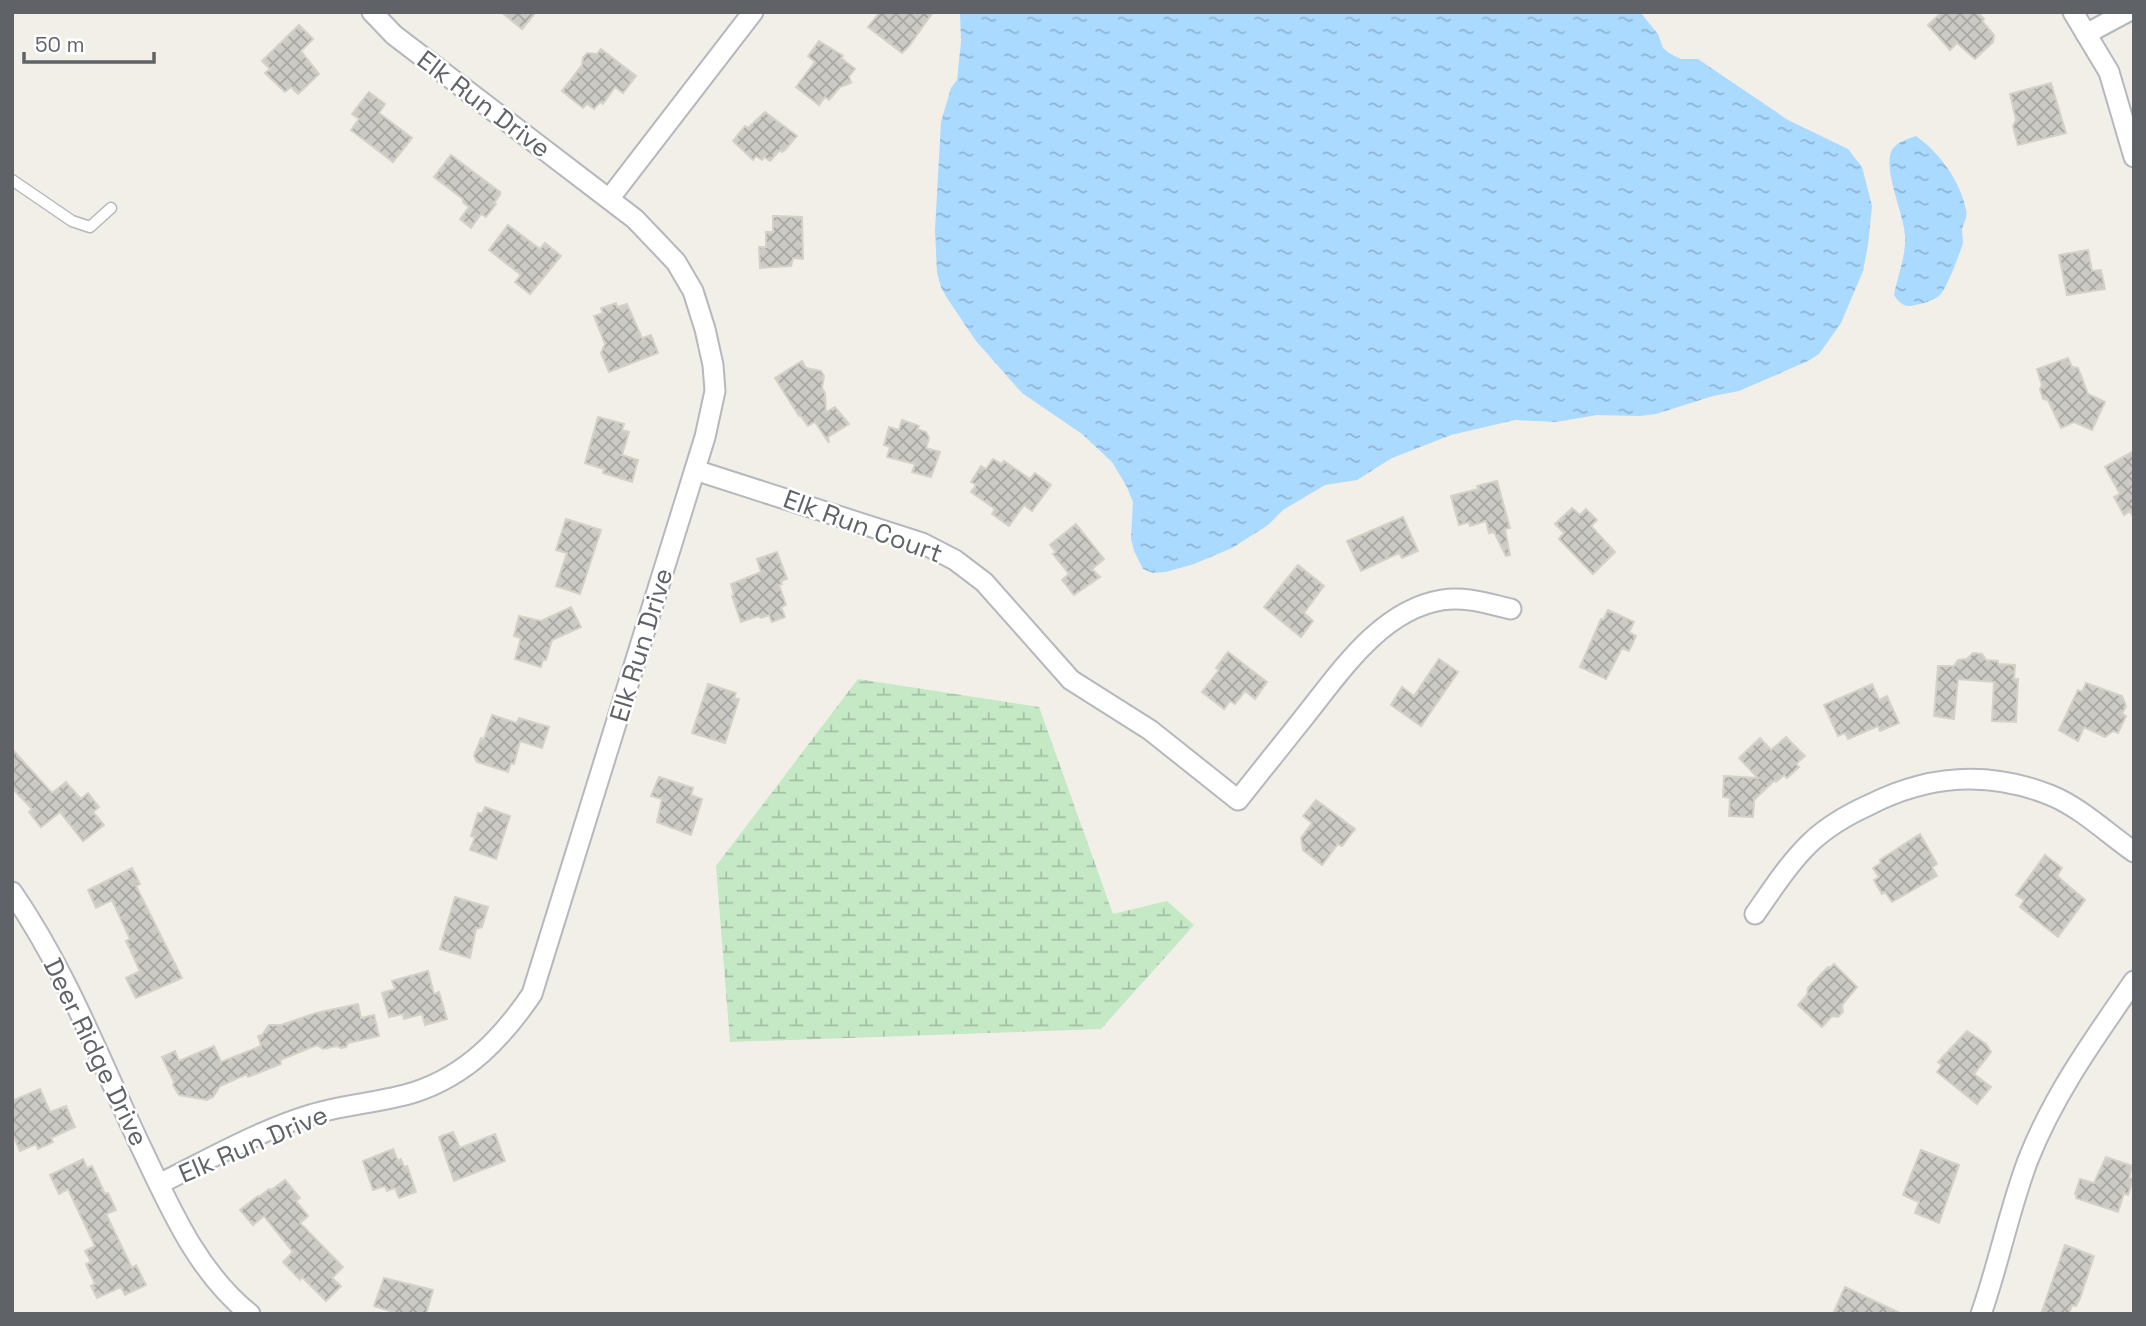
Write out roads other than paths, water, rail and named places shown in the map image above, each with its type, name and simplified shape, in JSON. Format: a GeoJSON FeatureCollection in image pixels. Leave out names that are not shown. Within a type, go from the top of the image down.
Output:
{"type":"FeatureCollection","features":[{"type":"Feature","properties":{"kind":"street","name":"Elk Run Drive"},"geometry":{"type":"LineString","coordinates":[[159,1184],[272,1130],[310,1115],[414,1092],[450,1077],[491,1045],[513,1023],[532,995],[705,437],[715,391],[713,365],[705,329],[693,291],[676,262],[643,227],[609,199],[404,43],[372,12]]}},
{"type":"Feature","properties":{"kind":"street"},"geometry":{"type":"LineString","coordinates":[[609,199],[753,12]]}},
{"type":"Feature","properties":{"kind":"street"},"geometry":{"type":"LineString","coordinates":[[2073,12],[2109,72],[2134,156]]}},
{"type":"Feature","properties":{"kind":"street"},"geometry":{"type":"LineString","coordinates":[[2086,34],[2127,12]]}},
{"type":"Feature","properties":{"kind":"street","name":"Elk Run Court"},"geometry":{"type":"LineString","coordinates":[[695,470],[909,539],[956,559],[984,582],[1071,680],[1150,730],[1238,800],[1350,660],[1376,634],[1408,612],[1442,600],[1471,599],[1511,609]]}},
{"type":"Feature","properties":{"kind":"street"},"geometry":{"type":"LineString","coordinates":[[1755,914],[1797,857],[1837,820],[1894,792],[1936,780],[1979,779],[2020,786],[2051,796],[2075,809],[2134,852]]}},
{"type":"Feature","properties":{"kind":"street","name":"Deer Ridge Drive"},"geometry":{"type":"LineString","coordinates":[[12,892],[67,986],[173,1215],[200,1258],[232,1297],[250,1314]]}},
{"type":"Feature","properties":{"kind":"street"},"geometry":{"type":"LineString","coordinates":[[1981,1314],[2028,1161],[2050,1111],[2091,1040],[2134,981]]}},
{"type":"Feature","properties":{"kind":"lane"},"geometry":{"type":"LineString","coordinates":[[12,180],[72,221],[90,227],[111,208]]}},
{"type":"Feature","properties":{"kind":"water"},"geometry":{"type":"Polygon","coordinates":[[[960,12],[1640,12],[1669,53],[1681,59],[1698,59],[1788,120],[1848,149],[1862,167],[1872,206],[1863,271],[1841,323],[1819,354],[1739,391],[1713,396],[1656,414],[1597,415],[1556,422],[1515,420],[1451,435],[1392,458],[1357,480],[1325,485],[1283,510],[1268,525],[1232,548],[1194,564],[1153,573],[1143,569],[1134,551],[1131,539],[1133,502],[1112,462],[1082,434],[1022,393],[976,341],[941,287],[937,273],[935,230],[941,122],[951,88],[957,80],[961,42],[960,12]]]}},
{"type":"Feature","properties":{"kind":"water"},"geometry":{"type":"Polygon","coordinates":[[[1916,136],[1933,150],[1948,168],[1963,199],[1966,216],[1962,230],[1963,244],[1943,291],[1932,300],[1906,306],[1894,295],[1905,236],[1891,179],[1890,158],[1897,145],[1916,136]]]}}]}
